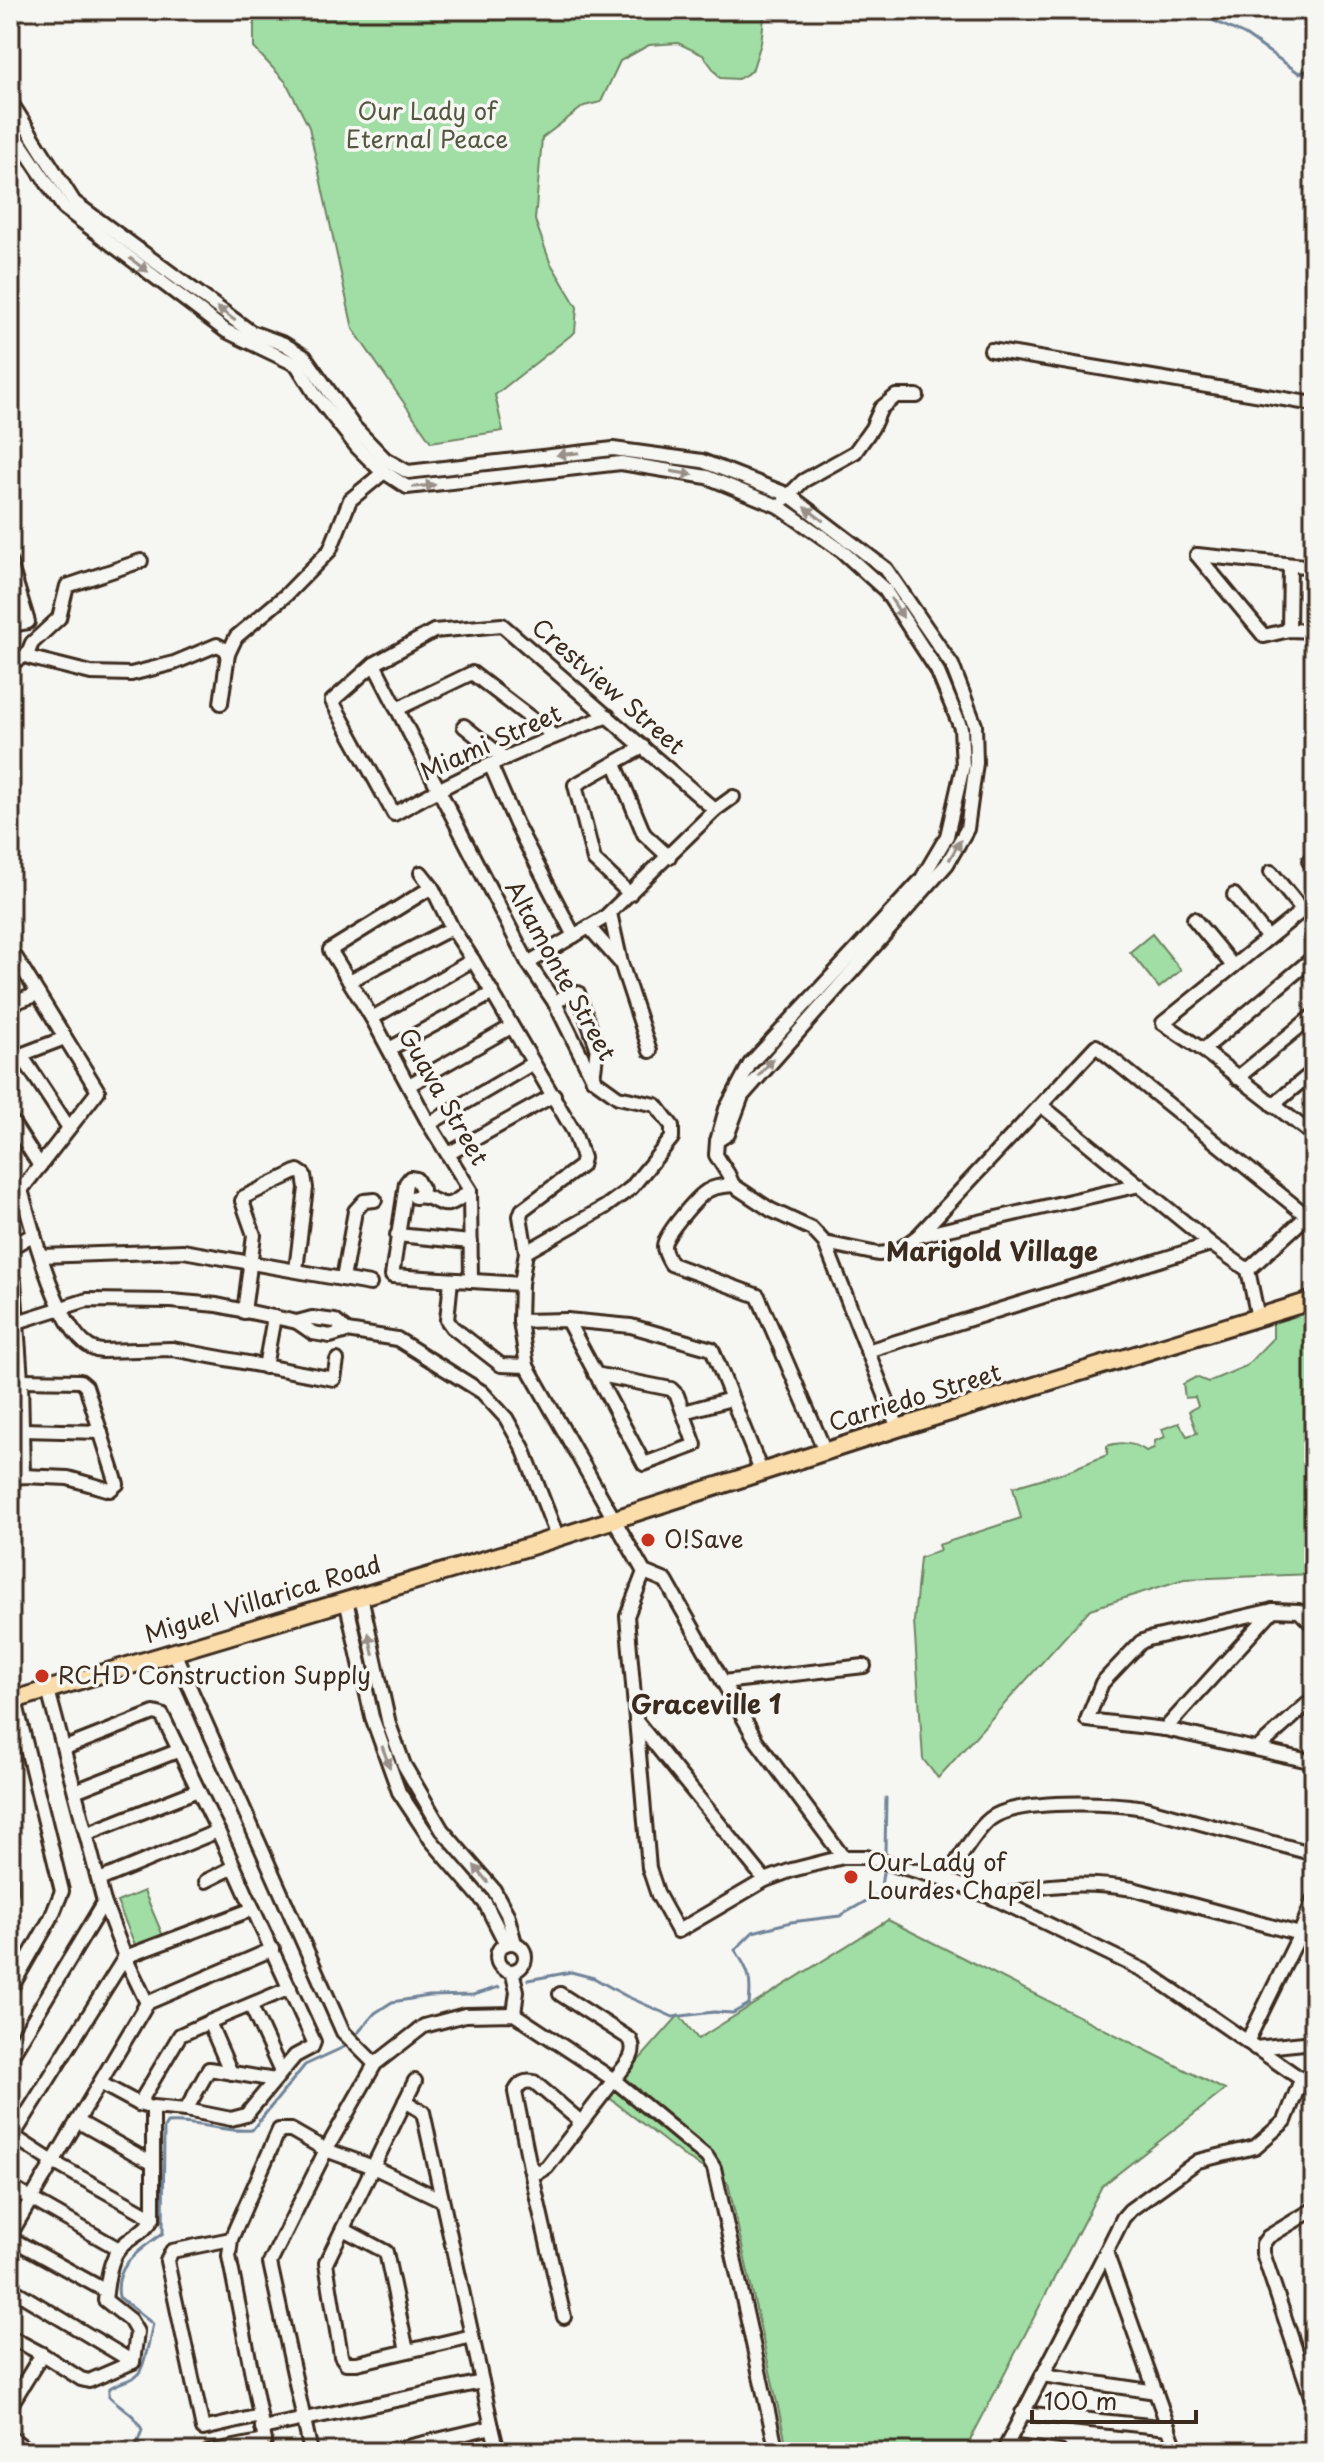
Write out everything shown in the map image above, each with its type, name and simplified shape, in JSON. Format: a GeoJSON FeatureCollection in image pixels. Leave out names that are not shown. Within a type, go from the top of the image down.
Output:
{"type":"FeatureCollection","features":[{"type":"Feature","properties":{"kind":"main road","name":"Carriedo Street"},"geometry":{"type":"LineString","coordinates":[[531,1546],[761,1471],[1314,1300]]}},
{"type":"Feature","properties":{"kind":"main road","name":"Miguel Villarica Road"},"geometry":{"type":"LineString","coordinates":[[12,1700],[531,1546]]}},
{"type":"Feature","properties":{"kind":"street"},"geometry":{"type":"LineString","coordinates":[[10,101],[74,202],[251,332],[284,344],[305,357],[354,427],[385,459],[408,472],[613,449],[702,461],[789,495],[886,569],[952,665],[975,725],[976,763],[967,829],[947,864],[742,1096],[716,1155],[733,1185],[771,1210],[812,1229],[825,1243],[898,1428]]}},
{"type":"Feature","properties":{"kind":"street"},"geometry":{"type":"LineString","coordinates":[[10,128],[64,208],[226,331],[297,365],[315,394],[357,447],[384,472],[407,487],[621,463],[707,477],[778,506],[842,551],[885,590],[937,670],[961,728],[963,766],[947,836],[921,880],[750,1064],[726,1109],[722,1138]]}},
{"type":"Feature","properties":{"kind":"street"},"geometry":{"type":"LineString","coordinates":[[991,350],[1314,404]]}},
{"type":"Feature","properties":{"kind":"street"},"geometry":{"type":"LineString","coordinates":[[778,506],[803,481],[855,452],[872,428],[881,408],[896,396],[917,396]]}},
{"type":"Feature","properties":{"kind":"street"},"geometry":{"type":"LineString","coordinates":[[221,703],[228,654],[236,637],[286,595],[330,550],[350,500],[384,472]]}},
{"type":"Feature","properties":{"kind":"street"},"geometry":{"type":"LineString","coordinates":[[1314,567],[1197,555],[1264,636],[1289,630],[1314,631]]}},
{"type":"Feature","properties":{"kind":"street"},"geometry":{"type":"LineString","coordinates":[[10,663],[27,655],[32,643],[62,614],[67,586],[141,561]]}},
{"type":"Feature","properties":{"kind":"street"},"geometry":{"type":"LineString","coordinates":[[10,563],[28,622],[10,625]]}},
{"type":"Feature","properties":{"kind":"street"},"geometry":{"type":"LineString","coordinates":[[1289,630],[1290,565]]}},
{"type":"Feature","properties":{"kind":"street","name":"Crestview Street"},"geometry":{"type":"LineString","coordinates":[[394,814],[332,701],[374,664],[434,631],[502,625],[715,810]]}},
{"type":"Feature","properties":{"kind":"street"},"geometry":{"type":"LineString","coordinates":[[27,655],[91,673],[131,674],[174,663],[210,646],[217,645],[228,654]]}},
{"type":"Feature","properties":{"kind":"street","name":"Altamonte Street"},"geometry":{"type":"LineString","coordinates":[[374,664],[528,963],[555,1003],[593,1079],[618,1097],[656,1105],[672,1126],[672,1138],[631,1188],[605,1207],[526,1252]]}},
{"type":"Feature","properties":{"kind":"street"},"geometry":{"type":"LineString","coordinates":[[397,709],[472,673],[554,736]]}},
{"type":"Feature","properties":{"kind":"street","name":"Miami Street"},"geometry":{"type":"LineString","coordinates":[[394,814],[437,789],[554,736],[608,716]]}},
{"type":"Feature","properties":{"kind":"street"},"geometry":{"type":"LineString","coordinates":[[961,728],[975,725]]}},
{"type":"Feature","properties":{"kind":"street"},"geometry":{"type":"LineString","coordinates":[[464,726],[505,759]]}},
{"type":"Feature","properties":{"kind":"street"},"geometry":{"type":"LineString","coordinates":[[630,894],[594,860],[575,785],[643,747]]}},
{"type":"Feature","properties":{"kind":"street"},"geometry":{"type":"LineString","coordinates":[[615,764],[644,834],[669,857]]}},
{"type":"Feature","properties":{"kind":"street"},"geometry":{"type":"LineString","coordinates":[[491,766],[516,824],[574,936]]}},
{"type":"Feature","properties":{"kind":"street"},"geometry":{"type":"LineString","coordinates":[[528,963],[610,913],[715,810],[733,797]]}},
{"type":"Feature","properties":{"kind":"street"},"geometry":{"type":"LineString","coordinates":[[1271,872],[1302,910]]}},
{"type":"Feature","properties":{"kind":"street"},"geometry":{"type":"LineString","coordinates":[[421,873],[554,1095],[574,1132],[583,1163],[522,1210],[520,1216],[526,1252],[520,1321],[527,1366],[644,1572],[666,1581],[756,1740],[843,1857]]}},
{"type":"Feature","properties":{"kind":"street","name":"Guava Street"},"geometry":{"type":"LineString","coordinates":[[432,887],[330,950],[470,1190],[471,1281]]}},
{"type":"Feature","properties":{"kind":"street"},"geometry":{"type":"LineString","coordinates":[[1234,895],[1268,938]]}},
{"type":"Feature","properties":{"kind":"street"},"geometry":{"type":"LineString","coordinates":[[1313,1134],[1163,1023],[1314,901]]}},
{"type":"Feature","properties":{"kind":"street"},"geometry":{"type":"LineString","coordinates":[[610,913],[621,963],[650,1051]]}},
{"type":"Feature","properties":{"kind":"street"},"geometry":{"type":"LineString","coordinates":[[1194,919],[1233,966]]}},
{"type":"Feature","properties":{"kind":"street"},"geometry":{"type":"LineString","coordinates":[[589,927],[621,963]]}},
{"type":"Feature","properties":{"kind":"street"},"geometry":{"type":"LineString","coordinates":[[349,981],[452,928]]}},
{"type":"Feature","properties":{"kind":"street"},"geometry":{"type":"LineString","coordinates":[[10,957],[16,958],[98,1091],[15,1193],[34,1234],[60,1309],[79,1338],[95,1351],[172,1349],[334,1379],[337,1360]]}},
{"type":"Feature","properties":{"kind":"street"},"geometry":{"type":"LineString","coordinates":[[1203,1050],[1314,957]]}},
{"type":"Feature","properties":{"kind":"street"},"geometry":{"type":"LineString","coordinates":[[372,1018],[473,960]]}},
{"type":"Feature","properties":{"kind":"street"},"geometry":{"type":"LineString","coordinates":[[555,1003],[569,993],[578,993],[597,1047],[593,1079]]}},
{"type":"Feature","properties":{"kind":"street"},"geometry":{"type":"LineString","coordinates":[[10,1004],[38,994]]}},
{"type":"Feature","properties":{"kind":"street"},"geometry":{"type":"LineString","coordinates":[[389,1049],[491,994]]}},
{"type":"Feature","properties":{"kind":"street"},"geometry":{"type":"LineString","coordinates":[[1237,1078],[1314,1015]]}},
{"type":"Feature","properties":{"kind":"street"},"geometry":{"type":"LineString","coordinates":[[409,1085],[511,1027]]}},
{"type":"Feature","properties":{"kind":"street"},"geometry":{"type":"LineString","coordinates":[[65,1038],[16,1057],[69,1128]]}},
{"type":"Feature","properties":{"kind":"street"},"geometry":{"type":"LineString","coordinates":[[825,1243],[878,1254],[896,1252],[918,1236],[1096,1046],[1307,1216],[1248,1270]]}},
{"type":"Feature","properties":{"kind":"street"},"geometry":{"type":"LineString","coordinates":[[429,1124],[533,1063]]}},
{"type":"Feature","properties":{"kind":"street"},"geometry":{"type":"LineString","coordinates":[[1273,1105],[1314,1071]]}},
{"type":"Feature","properties":{"kind":"street"},"geometry":{"type":"LineString","coordinates":[[448,1154],[554,1095]]}},
{"type":"Feature","properties":{"kind":"street"},"geometry":{"type":"LineString","coordinates":[[1042,1106],[1211,1244],[1248,1270],[1258,1318]]}},
{"type":"Feature","properties":{"kind":"street"},"geometry":{"type":"LineString","coordinates":[[10,1119],[40,1166]]}},
{"type":"Feature","properties":{"kind":"street"},"geometry":{"type":"LineString","coordinates":[[244,1312],[254,1235],[242,1201],[244,1197],[301,1171],[306,1188],[296,1270]]}},
{"type":"Feature","properties":{"kind":"street"},"geometry":{"type":"LineString","coordinates":[[421,1196],[422,1189],[416,1179],[410,1178],[406,1183],[392,1276],[521,1284]]}},
{"type":"Feature","properties":{"kind":"street"},"geometry":{"type":"LineString","coordinates":[[733,1185],[710,1189],[703,1194],[666,1236],[666,1255],[671,1264],[758,1296],[825,1451]]}},
{"type":"Feature","properties":{"kind":"street"},"geometry":{"type":"LineString","coordinates":[[918,1236],[1140,1185]]}},
{"type":"Feature","properties":{"kind":"street"},"geometry":{"type":"LineString","coordinates":[[404,1199],[421,1196],[438,1204],[449,1204],[470,1190]]}},
{"type":"Feature","properties":{"kind":"street"},"geometry":{"type":"LineString","coordinates":[[343,1279],[355,1211],[364,1201],[375,1200]]}},
{"type":"Feature","properties":{"kind":"street"},"geometry":{"type":"LineString","coordinates":[[10,1248],[34,1234]]}},
{"type":"Feature","properties":{"kind":"street"},"geometry":{"type":"LineString","coordinates":[[397,1235],[471,1242]]}},
{"type":"Feature","properties":{"kind":"street"},"geometry":{"type":"LineString","coordinates":[[867,1351],[1211,1244]]}},
{"type":"Feature","properties":{"kind":"street"},"geometry":{"type":"LineString","coordinates":[[41,1256],[183,1251],[370,1284]]}},
{"type":"Feature","properties":{"kind":"street"},"geometry":{"type":"LineString","coordinates":[[451,1280],[447,1320],[452,1327],[501,1365],[527,1366]]}},
{"type":"Feature","properties":{"kind":"street"},"geometry":{"type":"LineString","coordinates":[[10,1283],[14,1281],[21,1380],[22,1430],[16,1478],[68,1478],[110,1490],[117,1484],[86,1386],[80,1381],[21,1380]]}},
{"type":"Feature","properties":{"kind":"street"},"geometry":{"type":"LineString","coordinates":[[17,1322],[87,1300],[130,1300],[217,1305],[297,1322],[313,1333],[330,1336],[347,1331],[397,1339],[445,1367],[496,1405],[523,1448],[557,1536]]}},
{"type":"Feature","properties":{"kind":"street"},"geometry":{"type":"LineString","coordinates":[[265,1367],[274,1317]]}},
{"type":"Feature","properties":{"kind":"street"},"geometry":{"type":"LineString","coordinates":[[520,1321],[567,1320],[631,1326],[712,1349],[761,1471]]}},
{"type":"Feature","properties":{"kind":"street"},"geometry":{"type":"LineString","coordinates":[[567,1320],[595,1374],[644,1464],[695,1445],[677,1395],[671,1389],[595,1374]]}},
{"type":"Feature","properties":{"kind":"street"},"geometry":{"type":"LineString","coordinates":[[684,1412],[731,1399]]}},
{"type":"Feature","properties":{"kind":"street"},"geometry":{"type":"LineString","coordinates":[[22,1430],[101,1432]]}},
{"type":"Feature","properties":{"kind":"street"},"geometry":{"type":"LineString","coordinates":[[644,1572],[627,1616],[649,1868],[658,1895],[678,1931],[765,1880],[843,1857],[866,1857],[945,1879],[996,1899],[1145,1971],[1314,2088]]}},
{"type":"Feature","properties":{"kind":"street"},"geometry":{"type":"LineString","coordinates":[[354,1598],[389,1724],[404,1765],[442,1830],[494,1890],[507,1914],[510,1944]]}},
{"type":"Feature","properties":{"kind":"street"},"geometry":{"type":"LineString","coordinates":[[1165,1729],[1273,1610]]}},
{"type":"Feature","properties":{"kind":"street"},"geometry":{"type":"LineString","coordinates":[[1314,1626],[1299,1611],[1273,1610],[1141,1642],[1102,1683],[1087,1720],[1165,1729],[1314,1762]]}},
{"type":"Feature","properties":{"kind":"street"},"geometry":{"type":"LineString","coordinates":[[174,1652],[343,2032],[375,2064]]}},
{"type":"Feature","properties":{"kind":"street"},"geometry":{"type":"LineString","coordinates":[[723,1682],[864,1666]]}},
{"type":"Feature","properties":{"kind":"street"},"geometry":{"type":"LineString","coordinates":[[48,1690],[104,1902],[147,2003]]}},
{"type":"Feature","properties":{"kind":"street"},"geometry":{"type":"LineString","coordinates":[[1257,1749],[1314,1698]]}},
{"type":"Feature","properties":{"kind":"street"},"geometry":{"type":"LineString","coordinates":[[10,1990],[51,1918],[62,1891],[12,1700]]}},
{"type":"Feature","properties":{"kind":"street"},"geometry":{"type":"LineString","coordinates":[[65,1748],[154,1713],[165,1718],[314,2042],[312,2047],[295,2056],[246,2115],[231,2119],[139,2104],[100,2083]]}},
{"type":"Feature","properties":{"kind":"street"},"geometry":{"type":"LineString","coordinates":[[636,1721],[765,1880]]}},
{"type":"Feature","properties":{"kind":"street"},"geometry":{"type":"LineString","coordinates":[[75,1791],[180,1750]]}},
{"type":"Feature","properties":{"kind":"street"},"geometry":{"type":"LineString","coordinates":[[86,1834],[198,1790]]}},
{"type":"Feature","properties":{"kind":"street"},"geometry":{"type":"LineString","coordinates":[[945,1879],[987,1821],[1003,1810],[1023,1806],[1119,1804],[1145,1808],[1314,1854]]}},
{"type":"Feature","properties":{"kind":"street"},"geometry":{"type":"LineString","coordinates":[[99,1880],[218,1831]]}},
{"type":"Feature","properties":{"kind":"street"},"geometry":{"type":"LineString","coordinates":[[206,1881],[234,1867]]}},
{"type":"Feature","properties":{"kind":"street"},"geometry":{"type":"LineString","coordinates":[[10,1874],[10,1892]]}},
{"type":"Feature","properties":{"kind":"street"},"geometry":{"type":"LineString","coordinates":[[996,1899],[1032,1888],[1115,1886],[1300,1934]]}},
{"type":"Feature","properties":{"kind":"street"},"geometry":{"type":"LineString","coordinates":[[1251,2045],[1314,1898]]}},
{"type":"Feature","properties":{"kind":"street"},"geometry":{"type":"LineString","coordinates":[[10,2058],[104,1902]]}},
{"type":"Feature","properties":{"kind":"street"},"geometry":{"type":"LineString","coordinates":[[153,2218],[53,2162],[12,2135],[125,1957],[253,1909]]}},
{"type":"Feature","properties":{"kind":"street"},"geometry":{"type":"LineString","coordinates":[[510,1944],[522,1948],[525,1956],[520,1968],[512,1971],[500,1966],[497,1958],[499,1950],[510,1944]]}},
{"type":"Feature","properties":{"kind":"street"},"geometry":{"type":"LineString","coordinates":[[106,2291],[10,2236],[147,2003],[273,1949]]}},
{"type":"Feature","properties":{"kind":"street"},"geometry":{"type":"LineString","coordinates":[[512,1971],[517,1991],[514,2014]]}},
{"type":"Feature","properties":{"kind":"street"},"geometry":{"type":"LineString","coordinates":[[139,2104],[180,2035],[290,1988]]}},
{"type":"Feature","properties":{"kind":"street"},"geometry":{"type":"LineString","coordinates":[[530,2167],[539,2172],[547,2167],[633,2055],[634,2046],[630,2039],[560,1994]]}},
{"type":"Feature","properties":{"kind":"street"},"geometry":{"type":"LineString","coordinates":[[251,2006],[278,2076]]}},
{"type":"Feature","properties":{"kind":"street"},"geometry":{"type":"LineString","coordinates":[[311,2452],[270,2263],[326,2150],[375,2064],[424,2026],[465,2015],[514,2014],[614,2080],[707,2157],[714,2168],[777,2452]]}},
{"type":"Feature","properties":{"kind":"street"},"geometry":{"type":"LineString","coordinates":[[209,2022],[231,2073]]}},
{"type":"Feature","properties":{"kind":"street"},"geometry":{"type":"LineString","coordinates":[[1251,2045],[1314,2042]]}},
{"type":"Feature","properties":{"kind":"street"},"geometry":{"type":"LineString","coordinates":[[186,2110],[209,2069],[278,2076]]}},
{"type":"Feature","properties":{"kind":"street"},"geometry":{"type":"LineString","coordinates":[[1060,2452],[1005,2449],[1123,2218],[1198,2161],[1255,2147],[1270,2136],[1285,2121],[1301,2080]]}},
{"type":"Feature","properties":{"kind":"street"},"geometry":{"type":"LineString","coordinates":[[415,2081],[326,2263],[341,2356],[346,2363],[357,2363],[472,2336]]}},
{"type":"Feature","properties":{"kind":"street"},"geometry":{"type":"LineString","coordinates":[[564,2317],[515,2092],[519,2084],[534,2082],[581,2122]]}},
{"type":"Feature","properties":{"kind":"street"},"geometry":{"type":"LineString","coordinates":[[405,2101],[423,2112],[498,2452]]}},
{"type":"Feature","properties":{"kind":"street"},"geometry":{"type":"LineString","coordinates":[[133,2362],[137,2332],[130,2320],[105,2300],[113,2261],[119,2249],[148,2227],[153,2218],[153,2107]]}},
{"type":"Feature","properties":{"kind":"street"},"geometry":{"type":"LineString","coordinates":[[77,2121],[152,2163]]}},
{"type":"Feature","properties":{"kind":"street"},"geometry":{"type":"LineString","coordinates":[[264,2434],[230,2267],[231,2239],[279,2130],[291,2130],[326,2150],[373,2167],[442,2200]]}},
{"type":"Feature","properties":{"kind":"street"},"geometry":{"type":"LineString","coordinates":[[10,2187],[119,2249]]}},
{"type":"Feature","properties":{"kind":"street"},"geometry":{"type":"LineString","coordinates":[[1314,2209],[1268,2237],[1263,2244],[1263,2253],[1314,2405]]}},
{"type":"Feature","properties":{"kind":"street"},"geometry":{"type":"LineString","coordinates":[[343,2229],[386,2252],[407,2351]]}},
{"type":"Feature","properties":{"kind":"street"},"geometry":{"type":"LineString","coordinates":[[231,2239],[172,2251],[167,2261],[208,2452],[304,2419],[482,2382]]}},
{"type":"Feature","properties":{"kind":"street"},"geometry":{"type":"LineString","coordinates":[[1106,2252],[1177,2452]]}},
{"type":"Feature","properties":{"kind":"street"},"geometry":{"type":"LineString","coordinates":[[10,2288],[133,2362]]}},
{"type":"Feature","properties":{"kind":"street"},"geometry":{"type":"LineString","coordinates":[[10,2337],[89,2381],[133,2362]]}},
{"type":"Feature","properties":{"kind":"street"},"geometry":{"type":"LineString","coordinates":[[10,2406],[42,2354]]}},
{"type":"Feature","properties":{"kind":"street"},"geometry":{"type":"LineString","coordinates":[[1042,2375],[1156,2392]]}},
{"type":"Feature","properties":{"kind":"street"},"geometry":{"type":"LineString","coordinates":[[1022,2413],[1169,2428]]}},
{"type":"Feature","properties":{"kind":"street"},"geometry":{"type":"LineString","coordinates":[[386,2452],[492,2427]]}},
{"type":"Feature","properties":{"kind":"street"},"geometry":{"type":"LineString","coordinates":[[203,2429],[264,2434]]}},
{"type":"Feature","properties":{"kind":"street"},"geometry":{"type":"LineString","coordinates":[[10,2437],[30,2452]]}},
{"type":"Feature","properties":{"kind":"green space","name":"Our Lady of Eternal Peace"},"geometry":{"type":"Polygon","coordinates":[[[257,10],[765,10],[761,43],[752,71],[738,79],[720,78],[703,55],[678,43],[649,45],[620,61],[601,102],[584,106],[542,138],[535,220],[550,262],[577,307],[575,332],[495,395],[503,431],[431,442],[353,329],[309,127],[286,82],[254,48],[257,10]]]}},
{"type":"Feature","properties":{"kind":"green space"},"geometry":{"type":"Polygon","coordinates":[[[1152,934],[1181,970],[1159,988],[1130,952],[1152,934]]]}},
{"type":"Feature","properties":{"kind":"green space"},"geometry":{"type":"Polygon","coordinates":[[[1314,1308],[1314,1574],[1184,1579],[1090,1609],[938,1778],[923,1759],[914,1621],[920,1558],[940,1550],[938,1545],[1021,1518],[1013,1487],[1065,1472],[1107,1455],[1107,1446],[1112,1444],[1132,1445],[1146,1451],[1154,1448],[1155,1441],[1165,1437],[1162,1429],[1179,1423],[1187,1436],[1197,1433],[1189,1411],[1198,1406],[1195,1397],[1185,1398],[1183,1384],[1196,1377],[1208,1382],[1246,1366],[1273,1338],[1273,1321],[1314,1308]]]}},
{"type":"Feature","properties":{"kind":"green space"},"geometry":{"type":"Polygon","coordinates":[[[144,1891],[163,1936],[136,1947],[117,1902],[144,1891]]]}},
{"type":"Feature","properties":{"kind":"green space"},"geometry":{"type":"Polygon","coordinates":[[[888,1920],[1225,2090],[1102,2186],[964,2452],[788,2452],[728,2183],[685,2157],[607,2096],[679,2015],[698,2039],[888,1920]]]}},
{"type":"Feature","properties":{"kind":"waterway"},"geometry":{"type":"LineString","coordinates":[[1190,10],[1245,35],[1299,73],[1314,69]]}},
{"type":"Feature","properties":{"kind":"waterway"},"geometry":{"type":"LineString","coordinates":[[885,1853],[886,1798]]}},
{"type":"Feature","properties":{"kind":"waterway"},"geometry":{"type":"LineString","coordinates":[[528,1980],[571,1972],[594,1978],[673,2017],[733,2013],[749,2004],[748,1975],[735,1950],[753,1932],[791,1922],[840,1916],[880,1893],[883,1873]]}},
{"type":"Feature","properties":{"kind":"waterway"},"geometry":{"type":"LineString","coordinates":[[356,2035],[375,2013],[392,2002],[429,1996],[473,1995],[499,1987]]}},
{"type":"Feature","properties":{"kind":"waterway"},"geometry":{"type":"LineString","coordinates":[[129,2452],[136,2446],[142,2430],[132,2416],[109,2396],[109,2389],[135,2377],[141,2370],[153,2324],[119,2297],[118,2286],[130,2259],[163,2233],[164,2128],[167,2123],[188,2123],[252,2130],[305,2065],[344,2047]]}},
{"type":"Feature","properties":{"kind":"waterway"},"geometry":{"type":"LineString","coordinates":[[198,2452],[202,2451]]}},
{"type":"Feature","properties":{"kind":"waterway"},"geometry":{"type":"LineString","coordinates":[[105,2452],[126,2452]]}},
{"type":"Feature","properties":{"kind":"place","name":"O!Save"},"geometry":{"type":"Point","coordinates":[648,1540]}},
{"type":"Feature","properties":{"kind":"place","name":"RCHD Construction Supply"},"geometry":{"type":"Point","coordinates":[42,1676]}},
{"type":"Feature","properties":{"kind":"place","name":"Our Lady of Lourdes Chapel"},"geometry":{"type":"Point","coordinates":[851,1877]}},
{"type":"Feature","properties":{"kind":"district","name":"Marigold Village"},"geometry":{"type":"Point","coordinates":[992,1252]}},
{"type":"Feature","properties":{"kind":"district","name":"Graceville 1"},"geometry":{"type":"Point","coordinates":[706,1705]}}]}
